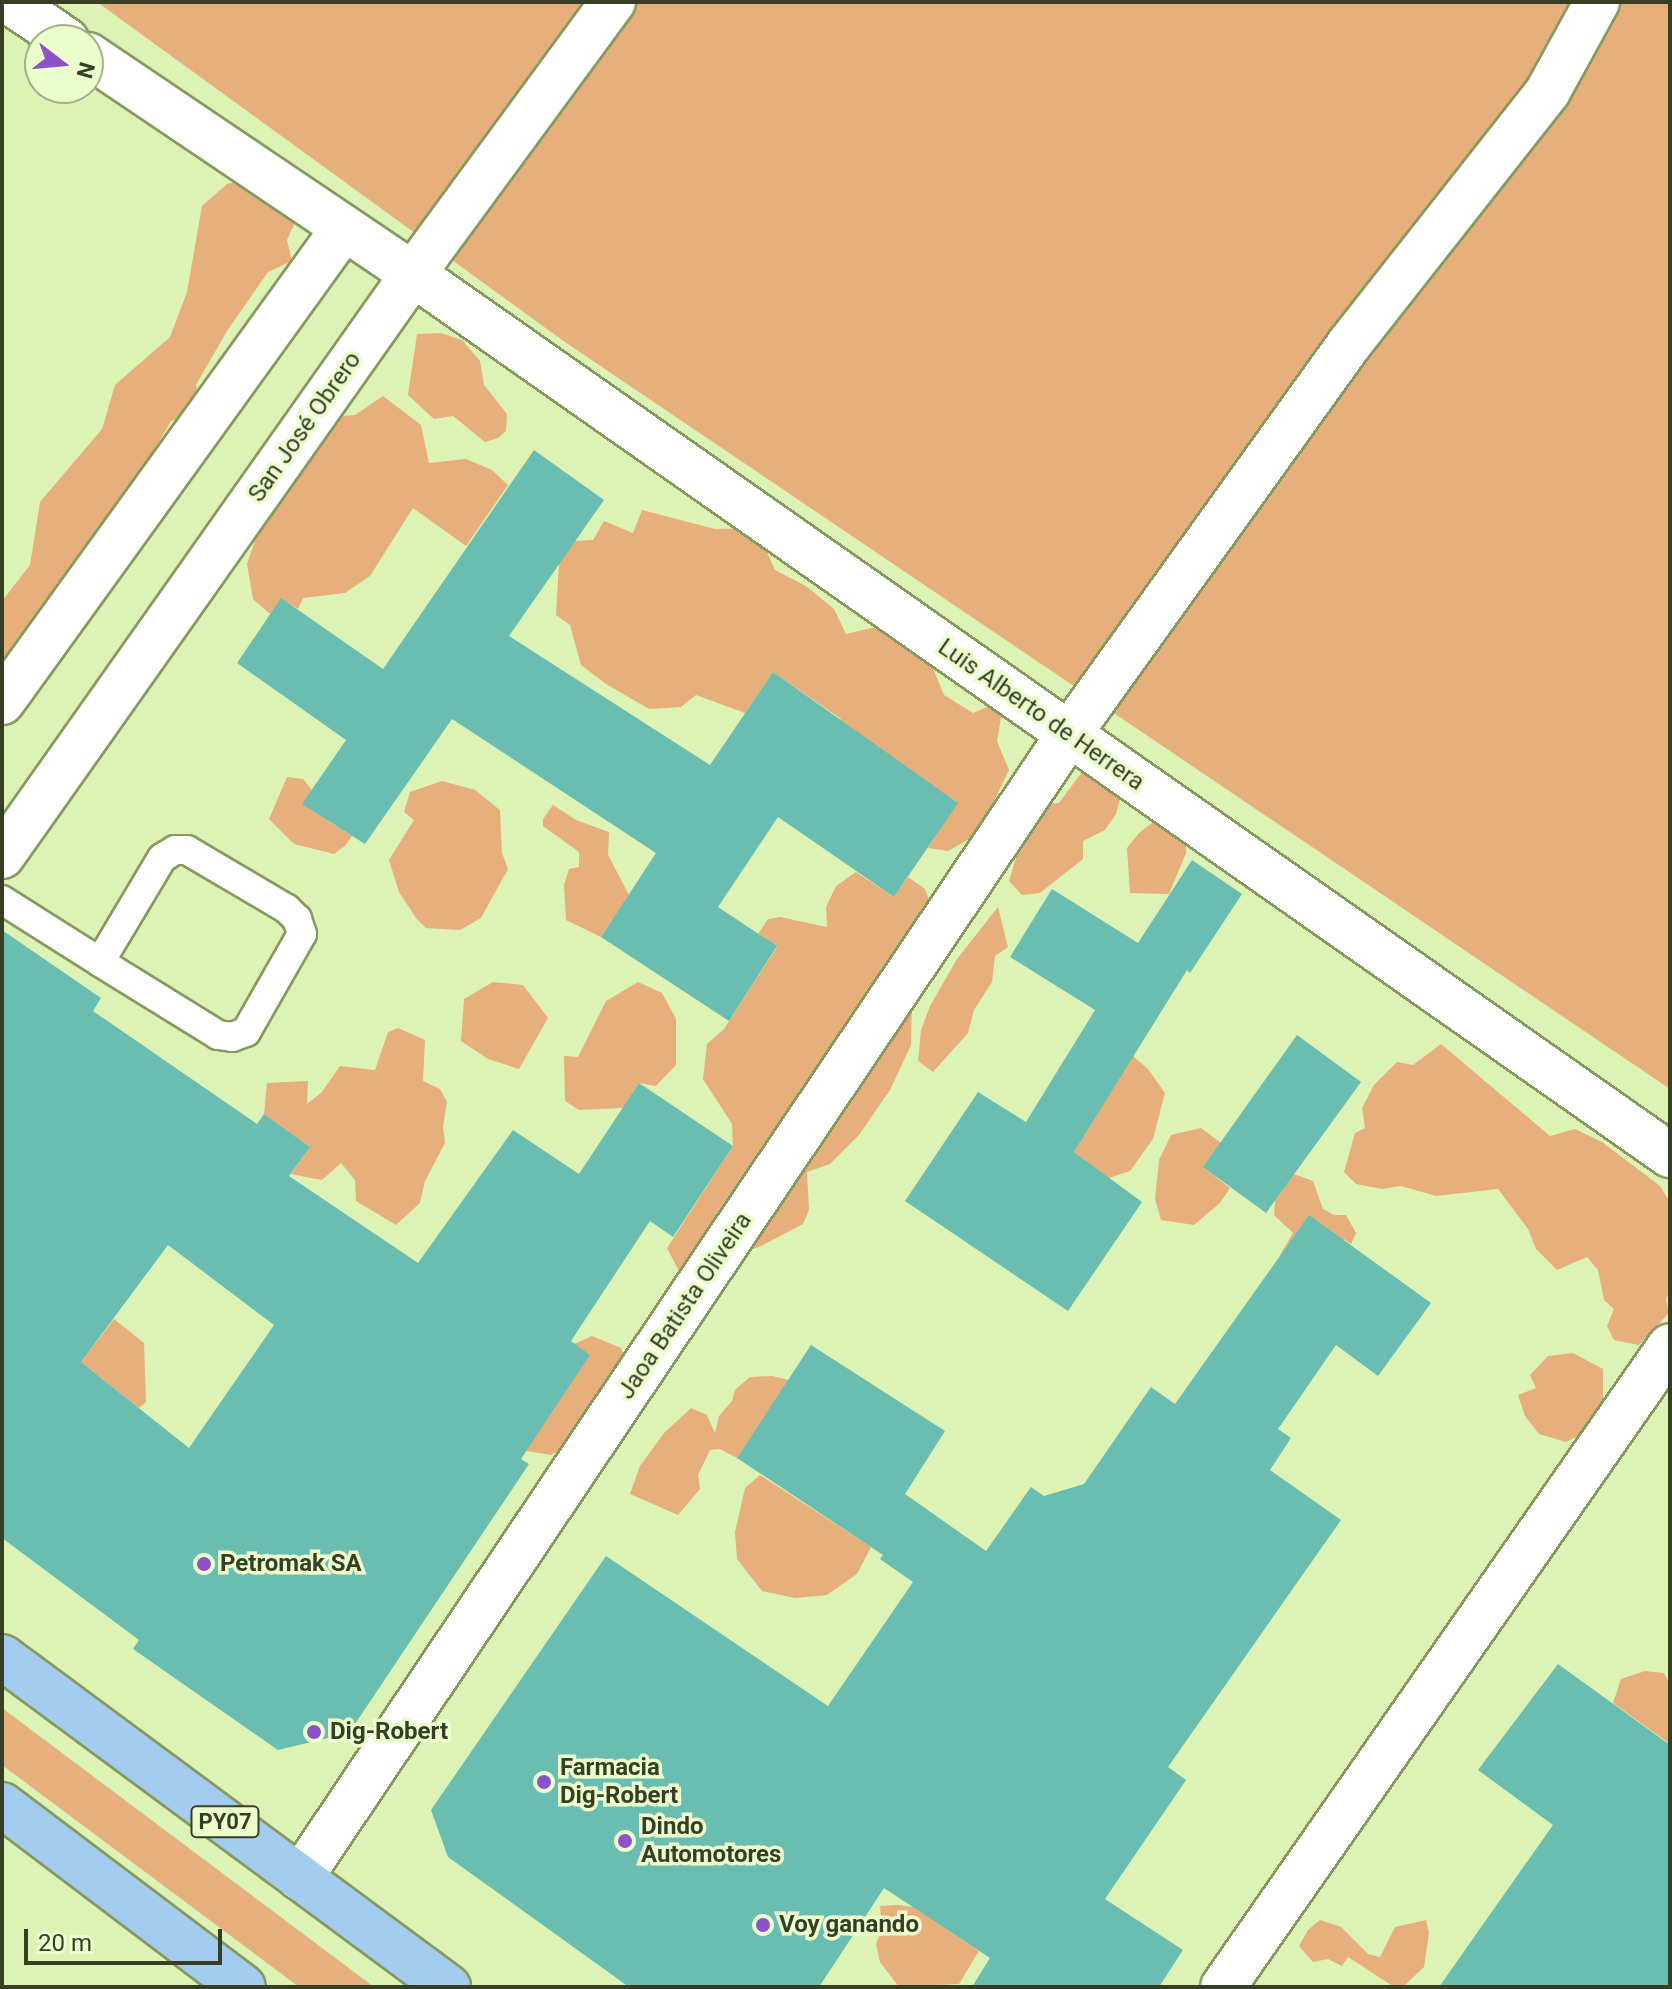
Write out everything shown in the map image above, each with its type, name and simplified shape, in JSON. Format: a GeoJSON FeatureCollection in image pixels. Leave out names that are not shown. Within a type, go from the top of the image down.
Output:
{"type":"FeatureCollection","features":[{"type":"Feature","properties":{"kind":"highway","name":"PY07"},"geometry":{"type":"LineString","coordinates":[[2,1657],[448,1987]]}},
{"type":"Feature","properties":{"kind":"highway"},"geometry":{"type":"LineString","coordinates":[[2,1805],[243,1987]]}},
{"type":"Feature","properties":{"kind":"street"},"geometry":{"type":"LineString","coordinates":[[10,2],[42,24]]}},
{"type":"Feature","properties":{"kind":"street","name":"San José Obrero"},"geometry":{"type":"LineString","coordinates":[[2,856],[413,274],[613,2]]}},
{"type":"Feature","properties":{"kind":"street","name":"Jaoa Batista Oliveira"},"geometry":{"type":"LineString","coordinates":[[300,1878],[1069,734],[1350,343],[1548,91],[1597,2]]}},
{"type":"Feature","properties":{"kind":"street","name":"Luis Alberto de Herrera"},"geometry":{"type":"LineString","coordinates":[[104,66],[413,274],[1670,1155]]}},
{"type":"Feature","properties":{"kind":"street"},"geometry":{"type":"LineString","coordinates":[[2,702],[344,228]]}},
{"type":"Feature","properties":{"kind":"street"},"geometry":{"type":"LineString","coordinates":[[1223,1987],[1670,1346]]}},
{"type":"Feature","properties":{"kind":"lane"},"geometry":{"type":"LineString","coordinates":[[2,900],[100,962],[218,1035],[232,1037],[246,1032],[302,934],[297,919],[287,909],[187,850],[175,850],[162,858],[100,962]]}},
{"type":"Feature","properties":{"kind":"shaded area"},"geometry":{"type":"Polygon","coordinates":[[[97,2],[1670,2],[1670,1089],[562,340],[97,2]]]}},
{"type":"Feature","properties":{"kind":"shaded area"},"geometry":{"type":"Polygon","coordinates":[[[285,169],[308,194],[287,240],[292,261],[268,272],[227,331],[196,385],[201,411],[171,421],[148,461],[139,517],[80,552],[56,632],[2,657],[2,601],[30,565],[40,502],[102,429],[115,385],[170,337],[187,292],[202,206],[227,184],[285,169]]]}},
{"type":"Feature","properties":{"kind":"shaded area"},"geometry":{"type":"Polygon","coordinates":[[[441,333],[462,340],[480,361],[484,385],[507,414],[506,431],[498,438],[485,442],[453,416],[434,419],[408,395],[417,334],[441,333]]]}},
{"type":"Feature","properties":{"kind":"shaded area"},"geometry":{"type":"Polygon","coordinates":[[[383,396],[421,425],[429,463],[466,459],[492,470],[508,485],[466,546],[413,508],[370,576],[345,593],[303,598],[298,609],[282,599],[270,614],[253,599],[247,564],[264,514],[333,417],[355,415],[383,396]]]}},
{"type":"Feature","properties":{"kind":"shaded area"},"geometry":{"type":"Polygon","coordinates":[[[642,510],[715,529],[756,528],[775,570],[806,586],[834,609],[846,634],[893,623],[923,644],[944,695],[973,713],[1004,700],[997,741],[1009,770],[978,834],[948,851],[928,848],[957,802],[890,757],[817,755],[841,719],[773,672],[745,713],[696,695],[681,707],[649,709],[581,665],[570,625],[556,615],[559,563],[575,541],[593,540],[604,521],[633,533],[642,510]]]}},
{"type":"Feature","properties":{"kind":"shaded area"},"geometry":{"type":"Polygon","coordinates":[[[1091,760],[1124,784],[1116,814],[1105,830],[1083,841],[1083,859],[1040,893],[1022,895],[1009,881],[1016,858],[1015,833],[1034,805],[1059,803],[1091,760]]]}},
{"type":"Feature","properties":{"kind":"shaded area"},"geometry":{"type":"Polygon","coordinates":[[[287,777],[303,779],[312,790],[304,805],[352,836],[334,854],[294,844],[269,819],[287,777]]]}},
{"type":"Feature","properties":{"kind":"shaded area"},"geometry":{"type":"Polygon","coordinates":[[[442,781],[475,790],[500,810],[502,853],[508,869],[481,918],[460,930],[426,928],[399,892],[389,860],[414,820],[404,812],[410,792],[442,781]]]}},
{"type":"Feature","properties":{"kind":"shaded area"},"geometry":{"type":"Polygon","coordinates":[[[553,805],[576,820],[609,832],[608,855],[629,895],[601,937],[566,920],[564,885],[569,869],[579,867],[579,852],[543,826],[543,819],[553,805]]]}},
{"type":"Feature","properties":{"kind":"shaded area"},"geometry":{"type":"Polygon","coordinates":[[[1165,813],[1186,833],[1186,853],[1169,894],[1130,893],[1127,848],[1139,833],[1165,813]]]}},
{"type":"Feature","properties":{"kind":"shaded area"},"geometry":{"type":"Polygon","coordinates":[[[856,872],[894,897],[908,877],[925,889],[936,918],[912,997],[911,1045],[890,1090],[859,1135],[830,1164],[807,1172],[809,1210],[803,1224],[759,1247],[680,1273],[667,1248],[733,1146],[732,1124],[703,1079],[707,1044],[724,1029],[777,947],[758,934],[768,919],[780,917],[827,927],[826,907],[836,886],[856,872]]]}},
{"type":"Feature","properties":{"kind":"shaded area"},"geometry":{"type":"Polygon","coordinates":[[[998,907],[1008,947],[995,956],[992,982],[974,1010],[968,1033],[933,1072],[918,1061],[921,1030],[930,1006],[957,959],[998,907]]]}},
{"type":"Feature","properties":{"kind":"shaded area"},"geometry":{"type":"Polygon","coordinates":[[[493,982],[523,985],[548,1018],[519,1069],[488,1059],[461,1041],[464,999],[493,982]]]}},
{"type":"Feature","properties":{"kind":"shaded area"},"geometry":{"type":"Polygon","coordinates":[[[638,982],[662,993],[676,1019],[676,1065],[656,1086],[639,1083],[623,1108],[579,1110],[565,1101],[564,1056],[578,1057],[606,1001],[638,982]]]}},
{"type":"Feature","properties":{"kind":"shaded area"},"geometry":{"type":"Polygon","coordinates":[[[398,1028],[425,1040],[423,1081],[440,1089],[447,1102],[443,1127],[445,1143],[425,1181],[420,1203],[396,1225],[356,1201],[355,1180],[341,1163],[322,1180],[291,1174],[310,1147],[264,1114],[267,1083],[308,1081],[307,1104],[322,1092],[340,1066],[375,1070],[388,1032],[398,1028]]]}},
{"type":"Feature","properties":{"kind":"shaded area"},"geometry":{"type":"Polygon","coordinates":[[[1441,1044],[1550,1136],[1575,1129],[1602,1142],[1660,1186],[1670,1202],[1670,1288],[1666,1300],[1669,1313],[1639,1345],[1614,1340],[1607,1326],[1614,1309],[1604,1300],[1598,1270],[1587,1257],[1557,1270],[1536,1249],[1528,1229],[1498,1189],[1436,1196],[1401,1186],[1382,1189],[1356,1184],[1344,1172],[1355,1133],[1365,1128],[1362,1108],[1374,1085],[1397,1062],[1413,1065],[1441,1044]]]}},
{"type":"Feature","properties":{"kind":"shaded area"},"geometry":{"type":"Polygon","coordinates":[[[1133,1056],[1148,1069],[1165,1093],[1153,1139],[1130,1171],[1109,1178],[1074,1152],[1133,1056]]]}},
{"type":"Feature","properties":{"kind":"shaded area"},"geometry":{"type":"Polygon","coordinates":[[[1201,1128],[1221,1143],[1203,1167],[1230,1188],[1220,1203],[1194,1225],[1161,1220],[1155,1199],[1159,1160],[1171,1135],[1201,1128]]]}},
{"type":"Feature","properties":{"kind":"shaded area"},"geometry":{"type":"Polygon","coordinates":[[[1294,1174],[1313,1181],[1323,1209],[1334,1215],[1346,1215],[1356,1233],[1351,1244],[1344,1239],[1322,1269],[1288,1266],[1280,1255],[1293,1233],[1274,1215],[1275,1201],[1294,1174]]]}},
{"type":"Feature","properties":{"kind":"shaded area"},"geometry":{"type":"Polygon","coordinates":[[[114,1319],[144,1343],[146,1402],[139,1408],[81,1362],[114,1319]]]}},
{"type":"Feature","properties":{"kind":"shaded area"},"geometry":{"type":"Polygon","coordinates":[[[592,1336],[621,1348],[629,1372],[571,1444],[551,1455],[521,1450],[480,1380],[545,1423],[589,1356],[574,1344],[592,1336]]]}},
{"type":"Feature","properties":{"kind":"shaded area"},"geometry":{"type":"Polygon","coordinates":[[[1573,1353],[1603,1369],[1603,1401],[1592,1429],[1566,1442],[1539,1434],[1525,1416],[1518,1395],[1536,1388],[1530,1375],[1548,1356],[1573,1353]]]}},
{"type":"Feature","properties":{"kind":"shaded area"},"geometry":{"type":"Polygon","coordinates":[[[772,1376],[789,1380],[737,1458],[720,1449],[710,1450],[698,1475],[700,1489],[678,1515],[630,1494],[640,1466],[664,1433],[691,1408],[707,1415],[715,1433],[719,1416],[732,1401],[735,1390],[750,1377],[772,1376]]]}},
{"type":"Feature","properties":{"kind":"shaded area"},"geometry":{"type":"Polygon","coordinates":[[[760,1475],[871,1547],[857,1574],[827,1595],[795,1598],[762,1591],[737,1559],[735,1532],[745,1488],[760,1475]]]}},
{"type":"Feature","properties":{"kind":"shaded area"},"geometry":{"type":"Polygon","coordinates":[[[1645,1671],[1664,1673],[1670,1685],[1670,1744],[1613,1703],[1621,1679],[1645,1671]]]}},
{"type":"Feature","properties":{"kind":"shaded area"},"geometry":{"type":"Polygon","coordinates":[[[2,1708],[374,1987],[299,1987],[2,1765],[2,1708]]]}},
{"type":"Feature","properties":{"kind":"shaded area"},"geometry":{"type":"Polygon","coordinates":[[[880,1906],[913,1907],[979,1951],[959,1984],[899,1987],[880,1962],[876,1944],[882,1928],[880,1906]]]}},
{"type":"Feature","properties":{"kind":"shaded area"},"geometry":{"type":"Polygon","coordinates":[[[1320,1920],[1341,1927],[1368,1954],[1380,1957],[1395,1927],[1426,1920],[1429,1933],[1424,1967],[1403,1987],[1394,1987],[1348,1957],[1342,1966],[1328,1959],[1313,1962],[1299,1946],[1308,1930],[1320,1920]]]}},
{"type":"Feature","properties":{"kind":"building"},"geometry":{"type":"Polygon","coordinates":[[[534,450],[604,500],[509,636],[710,765],[773,672],[958,803],[894,897],[778,817],[718,907],[777,946],[729,1021],[601,937],[656,853],[452,719],[365,844],[302,804],[346,740],[237,663],[281,598],[383,669],[534,450]]]}},
{"type":"Feature","properties":{"kind":"building"},"geometry":{"type":"Polygon","coordinates":[[[1192,860],[1242,894],[1190,973],[1187,970],[1074,1152],[1142,1202],[1068,1311],[905,1201],[978,1092],[1026,1122],[1095,1010],[1010,957],[1052,889],[1138,943],[1192,860]]]}},
{"type":"Feature","properties":{"kind":"building"},"geometry":{"type":"Polygon","coordinates":[[[2,930],[101,998],[93,1011],[257,1124],[264,1114],[310,1147],[289,1176],[418,1263],[513,1130],[579,1174],[639,1083],[733,1146],[673,1237],[650,1221],[571,1341],[590,1355],[521,1459],[529,1464],[349,1733],[278,1750],[133,1649],[139,1640],[2,1538],[2,930]],[[168,1245],[81,1362],[189,1448],[274,1325],[168,1245]]]}},
{"type":"Feature","properties":{"kind":"building"},"geometry":{"type":"Polygon","coordinates":[[[1297,1035],[1361,1082],[1266,1213],[1203,1167],[1297,1035]]]}},
{"type":"Feature","properties":{"kind":"building"},"geometry":{"type":"Polygon","coordinates":[[[1309,1215],[1431,1303],[1378,1376],[1336,1345],[1278,1429],[1291,1438],[1270,1470],[1341,1520],[1168,1767],[1186,1780],[1105,1899],[1183,1950],[1159,1987],[972,1987],[990,1958],[884,1888],[819,1987],[629,1987],[448,1857],[431,1810],[606,1556],[828,1706],[913,1582],[880,1559],[883,1555],[737,1458],[811,1345],[945,1431],[905,1494],[986,1551],[1031,1487],[1044,1496],[1084,1484],[1151,1387],[1175,1404],[1309,1215]]]}},
{"type":"Feature","properties":{"kind":"building"},"geometry":{"type":"Polygon","coordinates":[[[1558,1664],[1670,1745],[1670,1987],[1439,1987],[1553,1825],[1478,1770],[1558,1664]]]}},
{"type":"Feature","properties":{"kind":"place","name":"Petromak SA"},"geometry":{"type":"Point","coordinates":[204,1564]}},
{"type":"Feature","properties":{"kind":"place","name":"Dig-Robert"},"geometry":{"type":"Point","coordinates":[314,1732]}},
{"type":"Feature","properties":{"kind":"place","name":"Farmacia Dig-Robert"},"geometry":{"type":"Point","coordinates":[544,1782]}},
{"type":"Feature","properties":{"kind":"place","name":"Dindo Automotores"},"geometry":{"type":"Point","coordinates":[625,1841]}},
{"type":"Feature","properties":{"kind":"place","name":"Voy ganando"},"geometry":{"type":"Point","coordinates":[763,1925]}}]}
